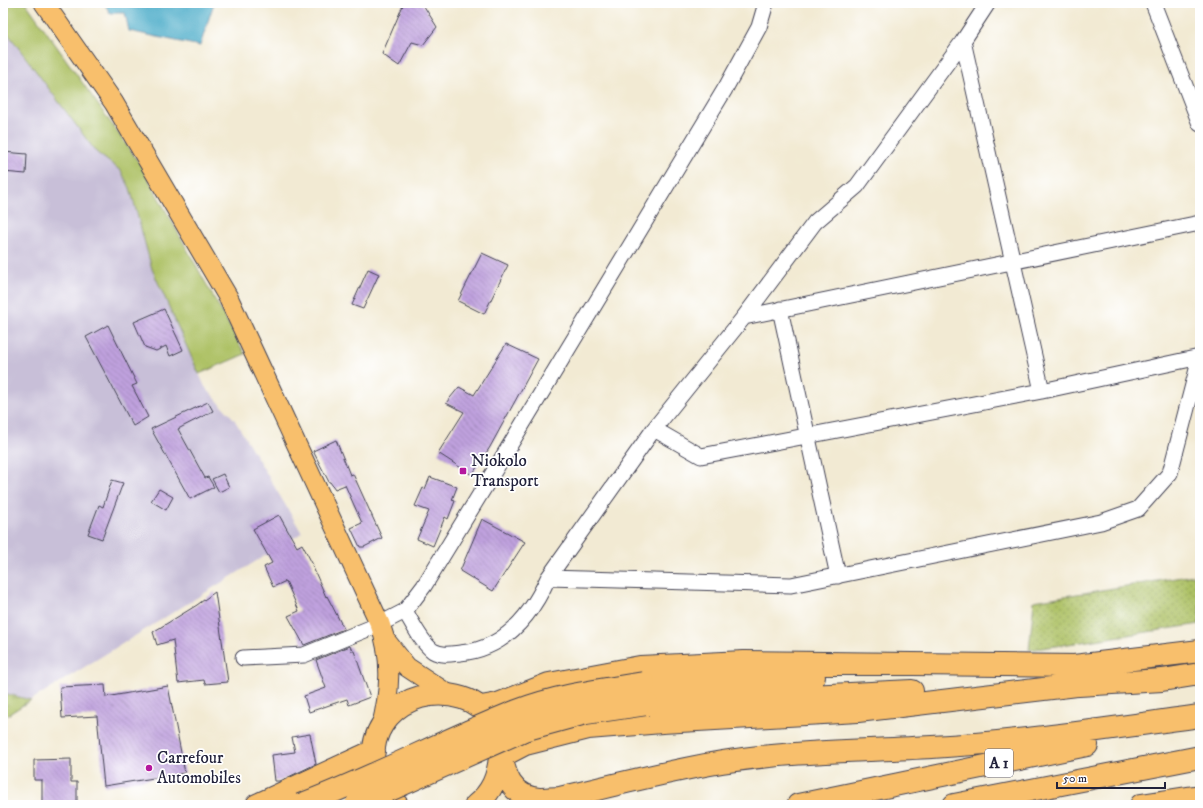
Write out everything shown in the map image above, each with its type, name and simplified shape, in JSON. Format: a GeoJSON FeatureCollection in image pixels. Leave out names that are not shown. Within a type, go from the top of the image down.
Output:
{"type":"FeatureCollection","features":[{"type":"Feature","properties":{"kind":"highway"},"geometry":{"type":"LineString","coordinates":[[500,757],[525,744],[588,728],[662,722],[858,711],[1079,676],[1200,651]]}},
{"type":"Feature","properties":{"kind":"highway"},"geometry":{"type":"LineString","coordinates":[[481,707],[498,704],[549,684],[640,667],[744,662],[1162,680],[1200,674]]}},
{"type":"Feature","properties":{"kind":"highway"},"geometry":{"type":"LineString","coordinates":[[300,805],[345,788],[518,711],[581,693],[645,694],[1079,676]]}},
{"type":"Feature","properties":{"kind":"highway"},"geometry":{"type":"LineString","coordinates":[[397,805],[383,789],[376,771],[374,751],[380,729],[387,717],[408,701],[421,696],[448,694],[464,698],[481,707],[491,719],[498,740],[500,757],[509,782],[516,789],[538,799],[560,798],[722,762],[774,756],[857,750],[932,747],[1020,740],[1200,716]]}},
{"type":"Feature","properties":{"kind":"highway"},"geometry":{"type":"LineString","coordinates":[[356,805],[524,730],[586,713],[645,694]]}},
{"type":"Feature","properties":{"kind":"highway","name":"A 1"},"geometry":{"type":"LineString","coordinates":[[798,805],[1044,753],[1200,723]]}},
{"type":"Feature","properties":{"kind":"highway"},"geometry":{"type":"LineString","coordinates":[[257,805],[374,751]]}},
{"type":"Feature","properties":{"kind":"highway"},"geometry":{"type":"LineString","coordinates":[[481,803],[492,787],[498,772],[500,757]]}},
{"type":"Feature","properties":{"kind":"highway","name":"A 1"},"geometry":{"type":"LineString","coordinates":[[954,805],[1200,757]]}},
{"type":"Feature","properties":{"kind":"highway"},"geometry":{"type":"LineString","coordinates":[[1000,795],[1200,772]]}},
{"type":"Feature","properties":{"kind":"highway"},"geometry":{"type":"LineString","coordinates":[[1141,805],[1200,796]]}},
{"type":"Feature","properties":{"kind":"main road"},"geometry":{"type":"LineString","coordinates":[[44,3],[114,103],[228,296],[387,642],[407,667],[448,694]]}},
{"type":"Feature","properties":{"kind":"main road"},"geometry":{"type":"LineString","coordinates":[[380,729],[389,693],[387,642]]}},
{"type":"Feature","properties":{"kind":"street"},"geometry":{"type":"LineString","coordinates":[[243,658],[304,655],[380,624],[405,611],[424,586],[725,89],[758,27],[766,3]]}},
{"type":"Feature","properties":{"kind":"street"},"geometry":{"type":"LineString","coordinates":[[405,611],[422,638],[432,650],[440,654],[466,653],[488,647],[514,630],[540,595],[548,578],[654,429],[744,317],[815,222],[857,186],[963,41],[988,3]]}},
{"type":"Feature","properties":{"kind":"street"},"geometry":{"type":"LineString","coordinates":[[1153,3],[1200,124]]}},
{"type":"Feature","properties":{"kind":"street"},"geometry":{"type":"LineString","coordinates":[[963,41],[1042,390]]}},
{"type":"Feature","properties":{"kind":"street"},"geometry":{"type":"LineString","coordinates":[[744,317],[1200,223]]}},
{"type":"Feature","properties":{"kind":"street"},"geometry":{"type":"LineString","coordinates":[[780,309],[838,576]]}},
{"type":"Feature","properties":{"kind":"street"},"geometry":{"type":"LineString","coordinates":[[548,578],[791,585],[1101,522],[1138,509],[1170,473],[1200,358],[701,456],[654,429]]}},
{"type":"Feature","properties":{"kind":"shaded area"},"geometry":{"type":"Polygon","coordinates":[[[3,27],[96,152],[121,171],[130,188],[152,269],[205,387],[234,419],[302,533],[31,700],[3,693],[3,27]]]}},
{"type":"Feature","properties":{"kind":"green space"},"geometry":{"type":"Polygon","coordinates":[[[3,3],[26,3],[140,164],[245,354],[199,374],[152,269],[130,188],[121,171],[96,152],[3,27],[3,3]]]}},
{"type":"Feature","properties":{"kind":"green space"},"geometry":{"type":"Polygon","coordinates":[[[1200,574],[1200,624],[1029,650],[1034,601],[1200,574]]]}},
{"type":"Feature","properties":{"kind":"green space"},"geometry":{"type":"Polygon","coordinates":[[[3,693],[31,700],[3,718],[3,693]]]}},
{"type":"Feature","properties":{"kind":"water"},"geometry":{"type":"Polygon","coordinates":[[[104,3],[214,3],[200,46],[129,31],[125,13],[110,13],[104,3]]]}},
{"type":"Feature","properties":{"kind":"building"},"geometry":{"type":"Polygon","coordinates":[[[404,3],[422,3],[437,27],[423,45],[412,42],[399,66],[382,54],[404,3]]]}},
{"type":"Feature","properties":{"kind":"building"},"geometry":{"type":"Polygon","coordinates":[[[3,152],[27,154],[26,174],[3,172],[3,152]]]}},
{"type":"Feature","properties":{"kind":"building"},"geometry":{"type":"Polygon","coordinates":[[[482,253],[508,265],[484,314],[458,301],[482,253]]]}},
{"type":"Feature","properties":{"kind":"building"},"geometry":{"type":"Polygon","coordinates":[[[368,269],[379,274],[363,309],[352,305],[368,269]]]}},
{"type":"Feature","properties":{"kind":"building"},"geometry":{"type":"Polygon","coordinates":[[[164,309],[183,350],[170,356],[166,346],[156,351],[145,347],[134,322],[164,309]]]}},
{"type":"Feature","properties":{"kind":"building"},"geometry":{"type":"Polygon","coordinates":[[[108,325],[137,384],[132,386],[148,417],[133,426],[86,337],[108,325]]]}},
{"type":"Feature","properties":{"kind":"building"},"geometry":{"type":"Polygon","coordinates":[[[506,344],[538,359],[490,447],[472,475],[438,453],[464,412],[446,403],[459,387],[474,395],[506,344]]]}},
{"type":"Feature","properties":{"kind":"building"},"geometry":{"type":"Polygon","coordinates":[[[208,402],[213,411],[178,429],[205,478],[208,477],[214,487],[190,499],[151,429],[208,402]]]}},
{"type":"Feature","properties":{"kind":"building"},"geometry":{"type":"Polygon","coordinates":[[[336,440],[350,475],[353,474],[382,538],[364,547],[360,547],[351,528],[362,523],[345,485],[335,489],[329,482],[313,451],[336,440]]]}},
{"type":"Feature","properties":{"kind":"building"},"geometry":{"type":"Polygon","coordinates":[[[223,474],[229,487],[219,492],[212,479],[223,474]]]}},
{"type":"Feature","properties":{"kind":"building"},"geometry":{"type":"Polygon","coordinates":[[[430,477],[457,487],[452,500],[455,501],[448,519],[445,517],[433,546],[417,539],[429,511],[415,506],[430,477]]]}},
{"type":"Feature","properties":{"kind":"building"},"geometry":{"type":"Polygon","coordinates":[[[112,480],[123,483],[102,539],[88,534],[99,505],[103,507],[112,480]]]}},
{"type":"Feature","properties":{"kind":"building"},"geometry":{"type":"Polygon","coordinates":[[[159,489],[173,497],[166,510],[151,501],[159,489]]]}},
{"type":"Feature","properties":{"kind":"building"},"geometry":{"type":"Polygon","coordinates":[[[279,515],[297,547],[302,544],[313,565],[326,597],[327,596],[344,629],[304,645],[288,616],[299,611],[286,581],[273,587],[264,567],[272,563],[253,529],[279,515]]]}},
{"type":"Feature","properties":{"kind":"building"},"geometry":{"type":"Polygon","coordinates":[[[482,519],[525,542],[493,591],[460,571],[482,519]]]}},
{"type":"Feature","properties":{"kind":"building"},"geometry":{"type":"Polygon","coordinates":[[[215,592],[228,682],[205,684],[204,680],[178,683],[173,640],[157,645],[153,632],[215,592]]]}},
{"type":"Feature","properties":{"kind":"building"},"geometry":{"type":"Polygon","coordinates":[[[350,646],[352,651],[354,651],[370,697],[349,705],[347,699],[309,712],[304,696],[326,688],[316,660],[350,646]]]}},
{"type":"Feature","properties":{"kind":"building"},"geometry":{"type":"Polygon","coordinates":[[[105,685],[106,697],[168,686],[185,773],[104,786],[97,716],[62,718],[60,687],[105,685]]]}},
{"type":"Feature","properties":{"kind":"building"},"geometry":{"type":"Polygon","coordinates":[[[310,734],[316,764],[280,781],[275,781],[272,755],[295,752],[292,737],[310,734]]]}},
{"type":"Feature","properties":{"kind":"building"},"geometry":{"type":"Polygon","coordinates":[[[71,759],[71,782],[77,782],[77,805],[42,805],[42,780],[34,780],[34,760],[71,759]]]}},
{"type":"Feature","properties":{"kind":"place","name":"Niokolo Transport"},"geometry":{"type":"Point","coordinates":[463,471]}},
{"type":"Feature","properties":{"kind":"place","name":"Carrefour Automobiles"},"geometry":{"type":"Point","coordinates":[149,768]}}]}
